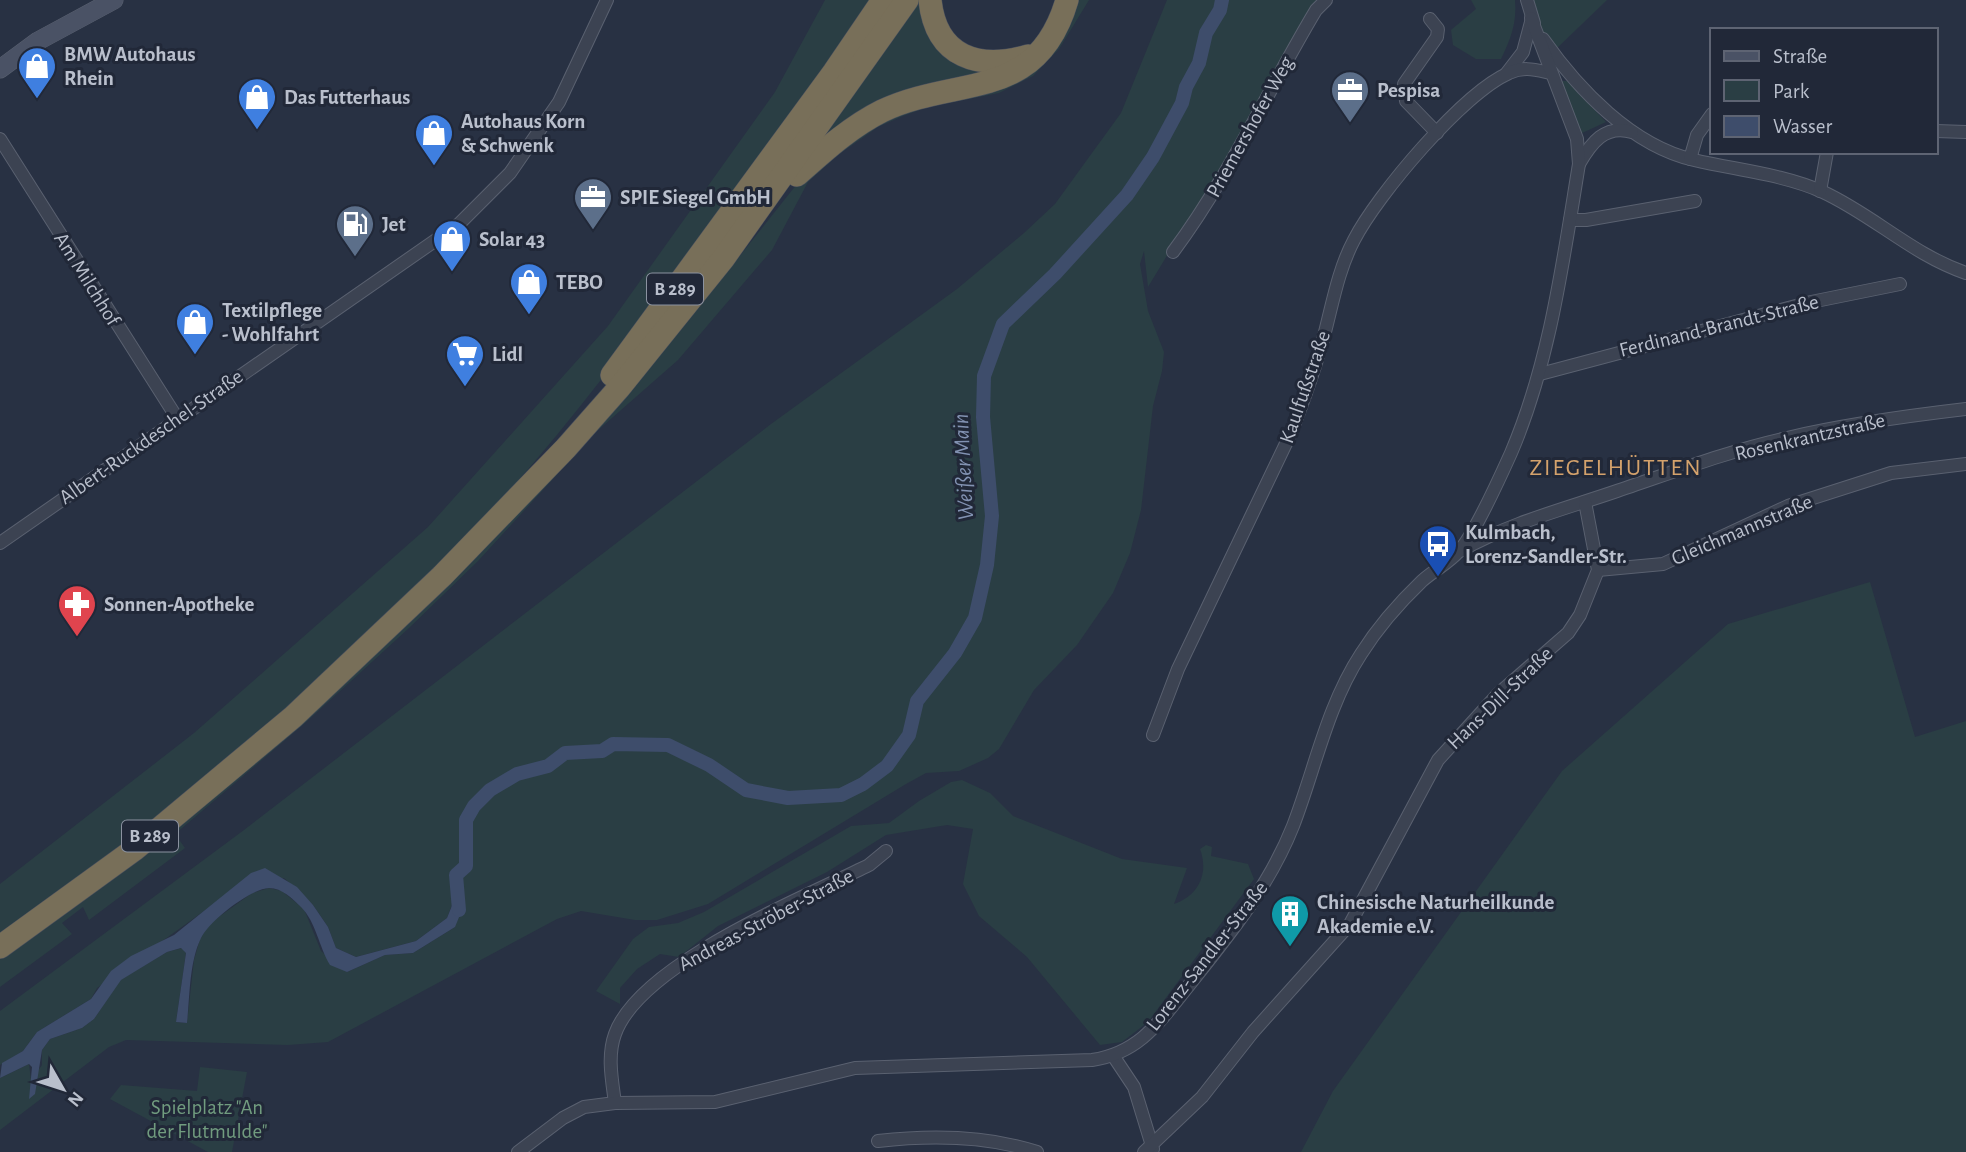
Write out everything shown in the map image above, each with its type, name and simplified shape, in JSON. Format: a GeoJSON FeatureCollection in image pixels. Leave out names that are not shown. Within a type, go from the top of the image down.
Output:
{"type":"FeatureCollection","features":[{"type":"Feature","properties":{"kind":"highway","name":"B 289"},"geometry":{"type":"LineString","coordinates":[[511,502],[625,358],[834,72],[883,0]]}},
{"type":"Feature","properties":{"kind":"highway","name":"B 289"},"geometry":{"type":"LineString","coordinates":[[0,947],[135,849],[293,717],[432,586],[566,448],[620,388],[766,203],[907,0]]}},
{"type":"Feature","properties":{"kind":"highway"},"geometry":{"type":"LineString","coordinates":[[930,0],[943,38],[956,51],[972,60],[1007,63],[1038,54]]}},
{"type":"Feature","properties":{"kind":"highway"},"geometry":{"type":"LineString","coordinates":[[766,203],[851,128],[884,110],[925,96],[1005,78],[1025,68],[1057,27],[1067,0]]}},
{"type":"Feature","properties":{"kind":"street"},"geometry":{"type":"LineString","coordinates":[[0,68],[38,41],[114,0]]}},
{"type":"Feature","properties":{"kind":"street","name":"Albert-Ruckdeschel-Straße"},"geometry":{"type":"LineString","coordinates":[[0,543],[177,418],[391,274],[459,224],[489,197],[510,173],[559,102],[607,0]]}},
{"type":"Feature","properties":{"kind":"street","name":"Priemershofer Weg"},"geometry":{"type":"LineString","coordinates":[[1173,252],[1204,211],[1267,94],[1316,10],[1326,0]]}},
{"type":"Feature","properties":{"kind":"street"},"geometry":{"type":"LineString","coordinates":[[1527,0],[1531,18],[1560,61],[1613,116],[1636,133],[1690,159],[1764,174],[1820,191],[1856,209],[1936,263],[1966,273]]}},
{"type":"Feature","properties":{"kind":"street","name":"Lorenz-Sandler-Straße"},"geometry":{"type":"LineString","coordinates":[[1114,1057],[1133,1046],[1153,1029],[1248,911],[1271,874],[1293,827],[1325,729],[1360,655],[1395,608],[1424,579],[1460,551],[1511,453],[1540,374],[1579,164],[1577,139],[1531,18]]}},
{"type":"Feature","properties":{"kind":"street","name":"Kaulfußstraße"},"geometry":{"type":"LineString","coordinates":[[1153,735],[1178,670],[1307,394],[1343,264],[1353,241],[1369,215],[1437,132],[1460,108],[1505,75],[1523,52],[1531,18]]}},
{"type":"Feature","properties":{"kind":"street"},"geometry":{"type":"LineString","coordinates":[[1430,19],[1438,29],[1437,37],[1404,84],[1406,101],[1437,132]]}},
{"type":"Feature","properties":{"kind":"street"},"geometry":{"type":"LineString","coordinates":[[1551,73],[1560,61]]}},
{"type":"Feature","properties":{"kind":"street","name":"Kaulfußstraße"},"geometry":{"type":"LineString","coordinates":[[1505,75],[1528,68],[1551,73]]}},
{"type":"Feature","properties":{"kind":"street"},"geometry":{"type":"LineString","coordinates":[[1690,159],[1698,135],[1710,117]]}},
{"type":"Feature","properties":{"kind":"street","name":"Lorenz-Sandler-Straße"},"geometry":{"type":"LineString","coordinates":[[1579,164],[1599,136],[1618,130],[1636,133]]}},
{"type":"Feature","properties":{"kind":"street"},"geometry":{"type":"LineString","coordinates":[[1938,131],[1966,132]]}},
{"type":"Feature","properties":{"kind":"street","name":"Am Milchhof"},"geometry":{"type":"LineString","coordinates":[[0,139],[177,418]]}},
{"type":"Feature","properties":{"kind":"street"},"geometry":{"type":"LineString","coordinates":[[1820,191],[1827,154]]}},
{"type":"Feature","properties":{"kind":"street"},"geometry":{"type":"LineString","coordinates":[[1570,219],[1586,220],[1695,201]]}},
{"type":"Feature","properties":{"kind":"street","name":"Ferdinand-Brandt-Straße"},"geometry":{"type":"LineString","coordinates":[[1540,374],[1811,302],[1900,284]]}},
{"type":"Feature","properties":{"kind":"street","name":"Rosenkrantzstraße"},"geometry":{"type":"LineString","coordinates":[[1460,551],[1498,530],[1786,438],[1890,418],[1966,409]]}},
{"type":"Feature","properties":{"kind":"street","name":"Gleichmannstraße"},"geometry":{"type":"LineString","coordinates":[[1598,570],[1663,564],[1788,506],[1891,473],[1966,464]]}},
{"type":"Feature","properties":{"kind":"street"},"geometry":{"type":"LineString","coordinates":[[1585,502],[1598,570]]}},
{"type":"Feature","properties":{"kind":"street","name":"Hans-Dill-Straße"},"geometry":{"type":"LineString","coordinates":[[1144,1152],[1153,1147],[1202,1097],[1253,1032],[1343,933],[1365,900],[1438,760],[1498,694],[1568,633],[1580,615],[1598,570]]}},
{"type":"Feature","properties":{"kind":"street","name":"Andreas-Ströber-Straße"},"geometry":{"type":"LineString","coordinates":[[615,1103],[610,1052],[622,1017],[638,997],[716,942],[869,865],[886,851]]}},
{"type":"Feature","properties":{"kind":"street"},"geometry":{"type":"LineString","coordinates":[[518,1152],[563,1118],[584,1107],[615,1103],[715,1102],[855,1068],[1114,1057],[1134,1087],[1153,1147]]}},
{"type":"Feature","properties":{"kind":"street"},"geometry":{"type":"LineString","coordinates":[[878,1141],[924,1136],[991,1140],[1037,1152]]}},
{"type":"Feature","properties":{"kind":"green space"},"geometry":{"type":"Polygon","coordinates":[[[825,0],[874,0],[644,324],[545,449],[493,509],[379,626],[257,736],[130,839],[0,938],[0,884],[194,733],[428,527],[608,326],[775,92],[825,0]]]}},
{"type":"Feature","properties":{"kind":"green space"},"geometry":{"type":"Polygon","coordinates":[[[912,0],[924,0],[926,15],[994,70],[812,147],[912,0]]]}},
{"type":"Feature","properties":{"kind":"green space"},"geometry":{"type":"Polygon","coordinates":[[[1076,0],[1089,0],[1059,49],[1033,76],[999,93],[928,107],[878,127],[838,155],[808,182],[772,250],[678,360],[596,432],[478,561],[304,724],[175,834],[185,848],[89,920],[83,907],[62,923],[72,934],[0,987],[0,957],[105,881],[650,363],[684,326],[793,189],[818,163],[877,120],[992,87],[1076,0]]]}},
{"type":"Feature","properties":{"kind":"green space"},"geometry":{"type":"Polygon","coordinates":[[[1167,0],[1327,0],[1316,10],[1148,287],[1144,251],[1140,264],[1148,311],[1164,352],[1153,406],[1141,510],[1130,553],[1113,593],[1077,645],[1034,690],[999,749],[988,758],[959,771],[926,773],[708,904],[657,920],[635,920],[581,911],[557,919],[328,1042],[288,1045],[126,1040],[109,1047],[0,1130],[0,1078],[29,1064],[31,1080],[42,1065],[42,1050],[50,1039],[82,1028],[94,1019],[120,980],[167,952],[182,948],[186,953],[176,1022],[187,1023],[194,960],[200,939],[209,924],[252,893],[269,888],[282,891],[304,909],[321,951],[347,972],[385,955],[413,953],[455,927],[455,897],[447,918],[416,941],[356,957],[336,948],[328,927],[313,905],[284,878],[211,906],[97,988],[91,999],[37,1032],[23,1051],[0,1065],[0,1011],[244,830],[771,424],[957,289],[1024,233],[1055,204],[1121,113],[1167,0]]]}},
{"type":"Feature","properties":{"kind":"green space"},"geometry":{"type":"Polygon","coordinates":[[[1471,0],[1515,0],[1512,30],[1501,59],[1476,59],[1453,45],[1451,30],[1476,9],[1471,0]]]}},
{"type":"Feature","properties":{"kind":"green space"},"geometry":{"type":"Polygon","coordinates":[[[1528,0],[1607,0],[1554,51],[1531,18],[1528,0]]]}},
{"type":"Feature","properties":{"kind":"green space"},"geometry":{"type":"Polygon","coordinates":[[[1562,81],[1567,81],[1606,122],[1580,134],[1562,81]]]}},
{"type":"Feature","properties":{"kind":"green space"},"geometry":{"type":"Polygon","coordinates":[[[1870,582],[1915,737],[1966,721],[1966,1152],[1301,1152],[1333,1091],[1562,771],[1728,624],[1870,582]]]}},
{"type":"Feature","properties":{"kind":"green space"},"geometry":{"type":"Polygon","coordinates":[[[962,780],[990,793],[1013,816],[1122,859],[1187,868],[1174,904],[1190,895],[1200,882],[1203,867],[1200,849],[1206,845],[1212,847],[1211,856],[1248,864],[1254,879],[1148,1022],[1122,1042],[1100,1045],[1027,957],[979,916],[963,884],[973,829],[947,825],[886,835],[827,872],[718,926],[679,957],[660,954],[637,969],[620,988],[620,1004],[596,991],[633,939],[649,927],[678,923],[704,912],[851,826],[889,823],[951,782],[962,780]]]}},
{"type":"Feature","properties":{"kind":"green space","name":"Spielplatz \"An der Flutmulde\""},"geometry":{"type":"Polygon","coordinates":[[[200,1067],[247,1072],[232,1152],[208,1152],[110,1099],[121,1085],[197,1091],[200,1067]]]}},
{"type":"Feature","properties":{"kind":"water"},"geometry":{"type":"Polygon","coordinates":[[[265,868],[297,887],[328,927],[336,948],[356,957],[416,941],[447,918],[459,888],[464,905],[455,927],[413,953],[385,955],[347,972],[330,965],[310,920],[298,904],[278,890],[261,890],[231,907],[212,923],[201,938],[192,969],[187,1023],[176,1022],[186,953],[181,948],[167,952],[121,980],[94,1019],[82,1028],[50,1039],[42,1050],[35,1094],[29,1099],[32,1067],[29,1064],[0,1078],[2,1063],[23,1051],[37,1032],[91,999],[111,971],[131,956],[174,935],[251,873],[265,868]]]}},
{"type":"Feature","properties":{"kind":"waterway","name":"Weißer Main"},"geometry":{"type":"LineString","coordinates":[[459,910],[456,875],[466,866],[466,820],[474,806],[490,790],[517,774],[548,766],[565,753],[602,751],[613,744],[668,745],[709,765],[746,790],[788,798],[841,795],[863,784],[887,766],[909,735],[917,701],[955,653],[975,618],[987,565],[992,516],[983,417],[984,376],[1003,324],[1055,274],[1127,195],[1153,157],[1182,103],[1186,87],[1199,63],[1206,33],[1220,10],[1222,0]]}},
{"type":"Feature","properties":{"kind":"place","name":"BMW Autohaus Rhein"},"geometry":{"type":"Point","coordinates":[37,100]}},
{"type":"Feature","properties":{"kind":"place","name":"Pespisa"},"geometry":{"type":"Point","coordinates":[1350,124]}},
{"type":"Feature","properties":{"kind":"place","name":"Das Futterhaus"},"geometry":{"type":"Point","coordinates":[257,131]}},
{"type":"Feature","properties":{"kind":"place","name":"Autohaus Korn & Schwenk"},"geometry":{"type":"Point","coordinates":[434,167]}},
{"type":"Feature","properties":{"kind":"place","name":"SPIE Siegel GmbH"},"geometry":{"type":"Point","coordinates":[593,231]}},
{"type":"Feature","properties":{"kind":"place","name":"Jet"},"geometry":{"type":"Point","coordinates":[355,258]}},
{"type":"Feature","properties":{"kind":"place","name":"Solar 43"},"geometry":{"type":"Point","coordinates":[452,273]}},
{"type":"Feature","properties":{"kind":"place","name":"TEBO"},"geometry":{"type":"Point","coordinates":[529,316]}},
{"type":"Feature","properties":{"kind":"place","name":"Textilpflege - Wohlfahrt"},"geometry":{"type":"Point","coordinates":[195,356]}},
{"type":"Feature","properties":{"kind":"place","name":"Lidl"},"geometry":{"type":"Point","coordinates":[465,388]}},
{"type":"Feature","properties":{"kind":"place","name":"Kulmbach, Lorenz-Sandler-Str."},"geometry":{"type":"Point","coordinates":[1438,578]}},
{"type":"Feature","properties":{"kind":"place","name":"Sonnen-Apotheke"},"geometry":{"type":"Point","coordinates":[77,638]}},
{"type":"Feature","properties":{"kind":"place","name":"Chinesische Naturheilkunde Akademie e.V."},"geometry":{"type":"Point","coordinates":[1290,948]}},
{"type":"Feature","properties":{"kind":"district","name":"ZIEGELHÜTTEN"},"geometry":{"type":"Point","coordinates":[1616,468]}}]}
